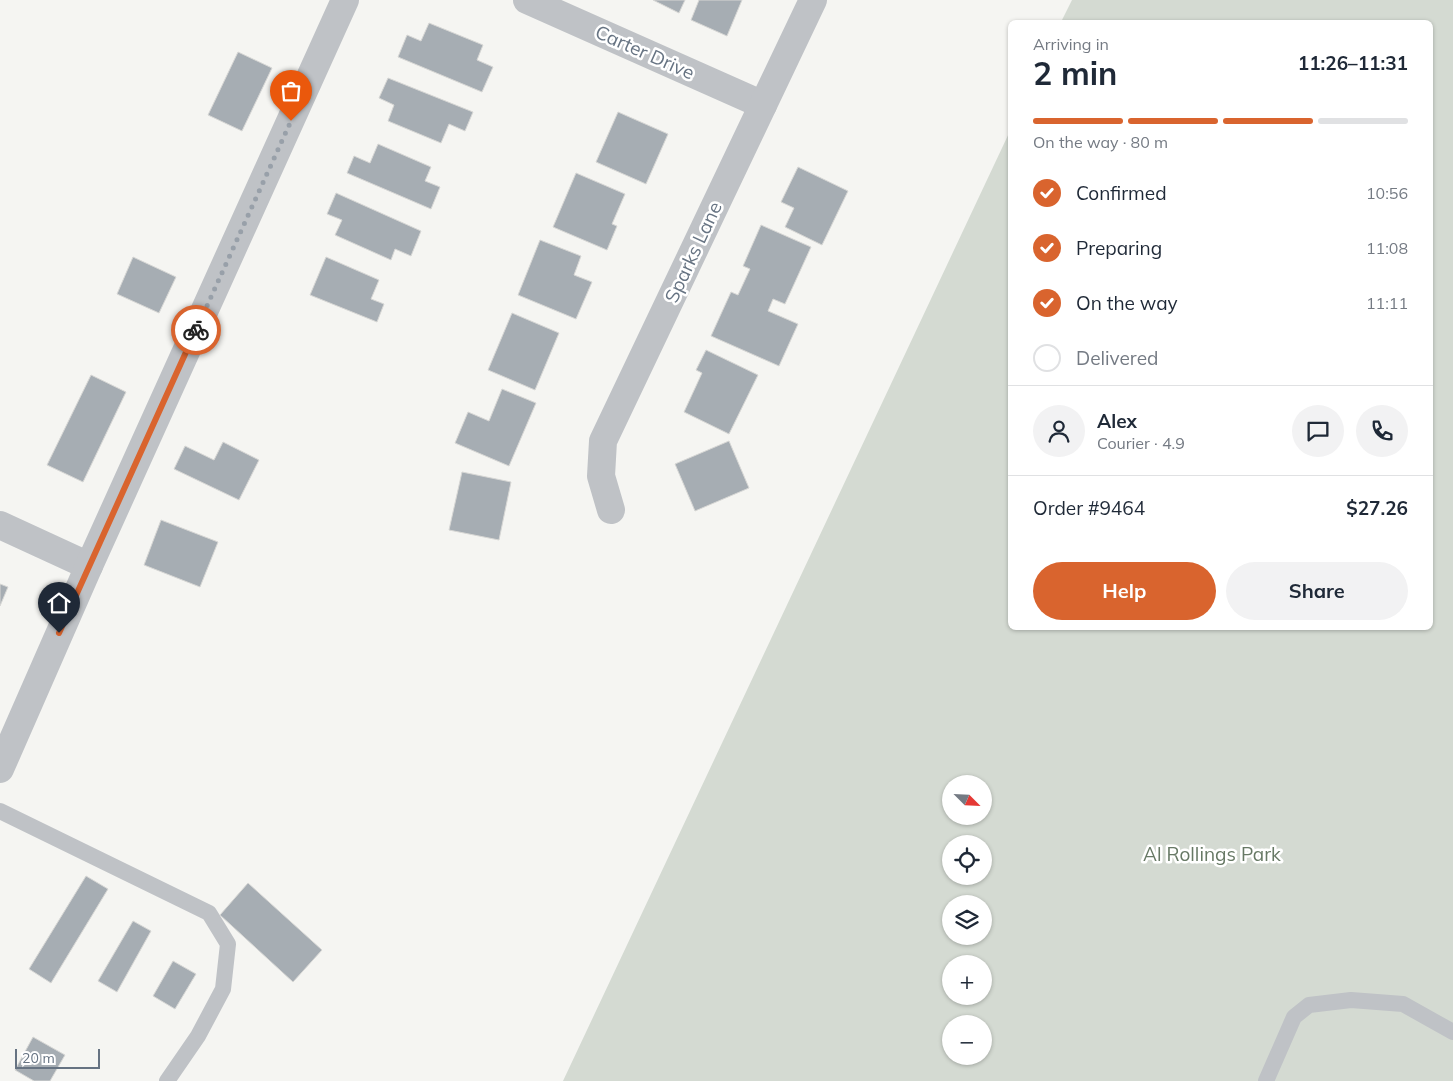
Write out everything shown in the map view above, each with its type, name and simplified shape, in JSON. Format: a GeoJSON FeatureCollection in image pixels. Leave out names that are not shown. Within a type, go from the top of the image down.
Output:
{"type":"FeatureCollection","features":[{"type":"Feature","properties":{"kind":"street"},"geometry":{"type":"LineString","coordinates":[[0,769],[89,566],[345,0]]}},
{"type":"Feature","properties":{"kind":"street","name":"Carter Drive"},"geometry":{"type":"LineString","coordinates":[[527,0],[729,88],[763,105]]}},
{"type":"Feature","properties":{"kind":"street","name":"Sparks Lane"},"geometry":{"type":"LineString","coordinates":[[611,510],[601,476],[603,441],[813,0]]}},
{"type":"Feature","properties":{"kind":"street"},"geometry":{"type":"LineString","coordinates":[[0,525],[89,566]]}},
{"type":"Feature","properties":{"kind":"lane"},"geometry":{"type":"LineString","coordinates":[[0,811],[209,913],[228,944],[223,989],[198,1036],[167,1081]]}},
{"type":"Feature","properties":{"kind":"lane"},"geometry":{"type":"LineString","coordinates":[[1266,1081],[1294,1017],[1309,1005],[1351,1000],[1403,1004],[1453,1032]]}},
{"type":"Feature","properties":{"kind":"green space","name":"Al Rollings Park"},"geometry":{"type":"Polygon","coordinates":[[[1072,0],[1453,0],[1453,1081],[563,1081],[1008,135],[1008,630],[1433,630],[1433,20],[1062,20],[1072,0]]]}},
{"type":"Feature","properties":{"kind":"building"},"geometry":{"type":"Polygon","coordinates":[[[653,0],[685,0],[679,13],[653,0]]]}},
{"type":"Feature","properties":{"kind":"building"},"geometry":{"type":"Polygon","coordinates":[[[699,0],[742,0],[727,36],[691,20],[699,0]]]}},
{"type":"Feature","properties":{"kind":"building"},"geometry":{"type":"Polygon","coordinates":[[[429,23],[483,45],[477,60],[493,67],[482,92],[398,57],[407,35],[421,41],[429,23]]]}},
{"type":"Feature","properties":{"kind":"building"},"geometry":{"type":"Polygon","coordinates":[[[238,52],[272,68],[242,131],[208,115],[238,52]]]}},
{"type":"Feature","properties":{"kind":"building"},"geometry":{"type":"Polygon","coordinates":[[[388,78],[473,112],[465,131],[449,124],[441,143],[388,121],[394,105],[379,98],[388,78]]]}},
{"type":"Feature","properties":{"kind":"building"},"geometry":{"type":"Polygon","coordinates":[[[618,112],[668,134],[646,184],[596,162],[618,112]]]}},
{"type":"Feature","properties":{"kind":"building"},"geometry":{"type":"Polygon","coordinates":[[[378,144],[431,167],[425,181],[440,187],[431,209],[347,173],[354,156],[370,163],[378,144]]]}},
{"type":"Feature","properties":{"kind":"building"},"geometry":{"type":"Polygon","coordinates":[[[798,167],[848,191],[822,245],[785,227],[794,208],[781,202],[798,167]]]}},
{"type":"Feature","properties":{"kind":"building"},"geometry":{"type":"Polygon","coordinates":[[[576,173],[625,194],[612,224],[617,226],[607,250],[553,227],[576,173]]]}},
{"type":"Feature","properties":{"kind":"building"},"geometry":{"type":"Polygon","coordinates":[[[336,193],[421,231],[411,256],[395,249],[391,260],[335,235],[342,220],[327,214],[336,193]]]}},
{"type":"Feature","properties":{"kind":"building"},"geometry":{"type":"Polygon","coordinates":[[[761,225],[811,247],[785,304],[773,299],[768,311],[798,324],[779,366],[711,336],[731,292],[738,295],[750,269],[743,266],[761,225]]]}},
{"type":"Feature","properties":{"kind":"building"},"geometry":{"type":"Polygon","coordinates":[[[540,240],[581,256],[574,275],[592,282],[576,319],[518,295],[540,240]]]}},
{"type":"Feature","properties":{"kind":"building"},"geometry":{"type":"Polygon","coordinates":[[[133,257],[176,277],[159,313],[117,294],[133,257]]]}},
{"type":"Feature","properties":{"kind":"building"},"geometry":{"type":"Polygon","coordinates":[[[326,257],[379,280],[371,299],[384,304],[377,322],[310,295],[326,257]]]}},
{"type":"Feature","properties":{"kind":"building"},"geometry":{"type":"Polygon","coordinates":[[[512,313],[559,333],[535,390],[488,370],[512,313]]]}},
{"type":"Feature","properties":{"kind":"building"},"geometry":{"type":"Polygon","coordinates":[[[706,350],[758,375],[729,434],[684,412],[702,373],[696,370],[706,350]]]}},
{"type":"Feature","properties":{"kind":"building"},"geometry":{"type":"Polygon","coordinates":[[[91,375],[126,392],[83,482],[47,465],[91,375]]]}},
{"type":"Feature","properties":{"kind":"building"},"geometry":{"type":"Polygon","coordinates":[[[502,389],[536,403],[509,466],[455,443],[468,412],[489,421],[502,389]]]}},
{"type":"Feature","properties":{"kind":"building"},"geometry":{"type":"Polygon","coordinates":[[[729,441],[749,488],[695,511],[675,464],[729,441]]]}},
{"type":"Feature","properties":{"kind":"building"},"geometry":{"type":"Polygon","coordinates":[[[223,442],[259,460],[239,500],[174,469],[185,446],[214,460],[223,442]]]}},
{"type":"Feature","properties":{"kind":"building"},"geometry":{"type":"Polygon","coordinates":[[[462,472],[511,482],[499,540],[449,530],[462,472]]]}},
{"type":"Feature","properties":{"kind":"building"},"geometry":{"type":"Polygon","coordinates":[[[161,520],[218,542],[200,587],[144,565],[161,520]]]}},
{"type":"Feature","properties":{"kind":"building"},"geometry":{"type":"Polygon","coordinates":[[[0,584],[8,587],[0,606],[0,584]]]}},
{"type":"Feature","properties":{"kind":"building"},"geometry":{"type":"Polygon","coordinates":[[[86,876],[108,889],[51,983],[29,969],[86,876]]]}},
{"type":"Feature","properties":{"kind":"building"},"geometry":{"type":"Polygon","coordinates":[[[248,883],[322,950],[293,982],[220,915],[248,883]]]}},
{"type":"Feature","properties":{"kind":"building"},"geometry":{"type":"Polygon","coordinates":[[[133,921],[151,931],[117,992],[98,981],[133,921]]]}},
{"type":"Feature","properties":{"kind":"building"},"geometry":{"type":"Polygon","coordinates":[[[173,961],[196,974],[175,1009],[153,996],[173,961]]]}},
{"type":"Feature","properties":{"kind":"building"},"geometry":{"type":"Polygon","coordinates":[[[33,1037],[65,1055],[50,1081],[34,1081],[15,1070],[33,1037]]]}},
{"type":"Feature","properties":{"kind":"way so far"},"geometry":{"type":"LineString","coordinates":[[196,330],[291,121]]}},
{"type":"Feature","properties":{"kind":"route"},"geometry":{"type":"LineString","coordinates":[[59,633],[196,330]]}}]}
